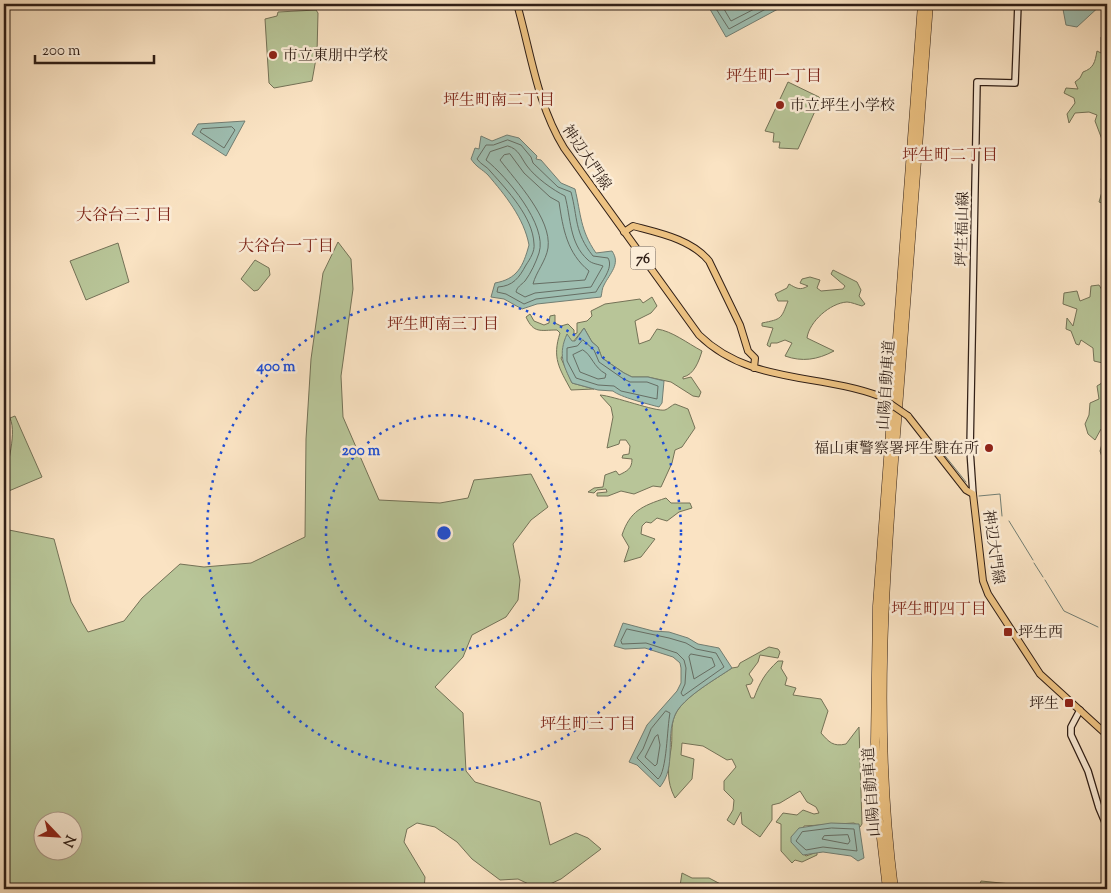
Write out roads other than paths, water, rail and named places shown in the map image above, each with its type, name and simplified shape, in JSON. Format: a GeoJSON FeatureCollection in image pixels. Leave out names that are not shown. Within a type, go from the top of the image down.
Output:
{"type":"FeatureCollection","features":[{"type":"Feature","properties":{"kind":"highway","name":"山陽自動車道"},"geometry":{"type":"LineString","coordinates":[[887,889],[879,821],[874,742],[876,606],[922,4]]}},
{"type":"Feature","properties":{"kind":"highway","name":"山陽自動車道"},"geometry":{"type":"LineString","coordinates":[[894,889],[886,820],[882,741],[883,606],[929,4]]}},
{"type":"Feature","properties":{"kind":"main road","name":"神辺大門線"},"geometry":{"type":"LineString","coordinates":[[517,4],[541,98],[550,125],[564,148],[699,335],[724,356],[754,368],[846,386],[879,396],[908,416],[966,490],[974,494],[983,581],[988,594],[1040,674],[1107,735]]}},
{"type":"Feature","properties":{"kind":"main road","name":"坪生福山線"},"geometry":{"type":"LineString","coordinates":[[974,494],[970,450],[977,82],[1015,83],[1018,4]]}},
{"type":"Feature","properties":{"kind":"main road","name":"76"},"geometry":{"type":"LineString","coordinates":[[624,232],[633,226],[686,243],[701,252],[709,261],[740,325],[748,351],[755,358],[754,368]]}},
{"type":"Feature","properties":{"kind":"main road"},"geometry":{"type":"LineString","coordinates":[[1080,710],[1071,727],[1071,735],[1088,771],[1107,827]]}},
{"type":"Feature","properties":{"kind":"water"},"geometry":{"type":"Polygon","coordinates":[[[707,4],[780,4],[778,9],[726,37],[707,4]]]}},
{"type":"Feature","properties":{"kind":"water"},"geometry":{"type":"Polygon","coordinates":[[[1062,4],[1102,4],[1077,27],[1066,25],[1062,4]]]}},
{"type":"Feature","properties":{"kind":"water"},"geometry":{"type":"Polygon","coordinates":[[[245,121],[226,156],[192,134],[198,124],[245,121]]]}},
{"type":"Feature","properties":{"kind":"water"},"geometry":{"type":"Polygon","coordinates":[[[507,135],[519,138],[537,156],[536,159],[541,160],[561,183],[575,189],[582,222],[591,245],[596,253],[612,251],[615,264],[603,286],[601,297],[537,304],[522,309],[504,299],[491,297],[495,283],[509,278],[518,271],[529,245],[523,225],[513,207],[488,175],[471,159],[475,148],[479,149],[481,136],[492,141],[507,135]]]}},
{"type":"Feature","properties":{"kind":"water"},"geometry":{"type":"Polygon","coordinates":[[[584,328],[592,342],[598,347],[602,358],[624,373],[632,377],[648,377],[664,381],[662,403],[659,407],[628,398],[613,391],[598,390],[572,383],[564,365],[562,354],[564,341],[567,334],[572,341],[575,341],[584,328]]]}},
{"type":"Feature","properties":{"kind":"water"},"geometry":{"type":"Polygon","coordinates":[[[623,623],[653,631],[669,632],[688,638],[698,644],[719,648],[732,668],[700,689],[685,702],[675,715],[671,733],[670,761],[665,779],[660,787],[637,765],[629,762],[647,725],[677,691],[681,683],[680,663],[673,657],[645,648],[625,649],[614,646],[623,623]]]}},
{"type":"Feature","properties":{"kind":"water"},"geometry":{"type":"Polygon","coordinates":[[[831,823],[859,824],[864,858],[858,861],[851,856],[823,852],[803,855],[791,842],[791,837],[799,828],[831,823]]]}},
{"type":"Feature","properties":{"kind":"waterway"},"geometry":{"type":"LineString","coordinates":[[942,452],[966,482]]}},
{"type":"Feature","properties":{"kind":"waterway"},"geometry":{"type":"LineString","coordinates":[[979,496],[1000,494],[1002,516]]}},
{"type":"Feature","properties":{"kind":"waterway"},"geometry":{"type":"LineString","coordinates":[[1009,521],[1033,560]]}},
{"type":"Feature","properties":{"kind":"waterway"},"geometry":{"type":"LineString","coordinates":[[1034,563],[1043,577]]}},
{"type":"Feature","properties":{"kind":"waterway"},"geometry":{"type":"LineString","coordinates":[[1045,580],[1064,611],[1098,627]]}},
{"type":"Feature","properties":{"kind":"waterway"},"geometry":{"type":"LineString","coordinates":[[1102,629],[1107,631]]}},
{"type":"Feature","properties":{"kind":"place","name":"市立東朋中学校"},"geometry":{"type":"Point","coordinates":[273,55]}},
{"type":"Feature","properties":{"kind":"place","name":"市立坪生小学校"},"geometry":{"type":"Point","coordinates":[780,105]}},
{"type":"Feature","properties":{"kind":"place","name":"福山東警察署坪生駐在所"},"geometry":{"type":"Point","coordinates":[989,448]}},
{"type":"Feature","properties":{"kind":"place","name":"坪生西"},"geometry":{"type":"Point","coordinates":[1008,632]}},
{"type":"Feature","properties":{"kind":"place","name":"坪生"},"geometry":{"type":"Point","coordinates":[1069,703]}},
{"type":"Feature","properties":{"kind":"district","name":"坪生町一丁目"},"geometry":{"type":"Point","coordinates":[774,75]}},
{"type":"Feature","properties":{"kind":"district","name":"坪生町南二丁目"},"geometry":{"type":"Point","coordinates":[499,99]}},
{"type":"Feature","properties":{"kind":"district","name":"坪生町二丁目"},"geometry":{"type":"Point","coordinates":[950,154]}},
{"type":"Feature","properties":{"kind":"district","name":"大谷台三丁目"},"geometry":{"type":"Point","coordinates":[124,214]}},
{"type":"Feature","properties":{"kind":"district","name":"大谷台一丁目"},"geometry":{"type":"Point","coordinates":[286,245]}},
{"type":"Feature","properties":{"kind":"district","name":"坪生町南三丁目"},"geometry":{"type":"Point","coordinates":[443,323]}},
{"type":"Feature","properties":{"kind":"district","name":"坪生町四丁目"},"geometry":{"type":"Point","coordinates":[939,608]}},
{"type":"Feature","properties":{"kind":"district","name":"坪生町三丁目"},"geometry":{"type":"Point","coordinates":[588,723]}}]}
